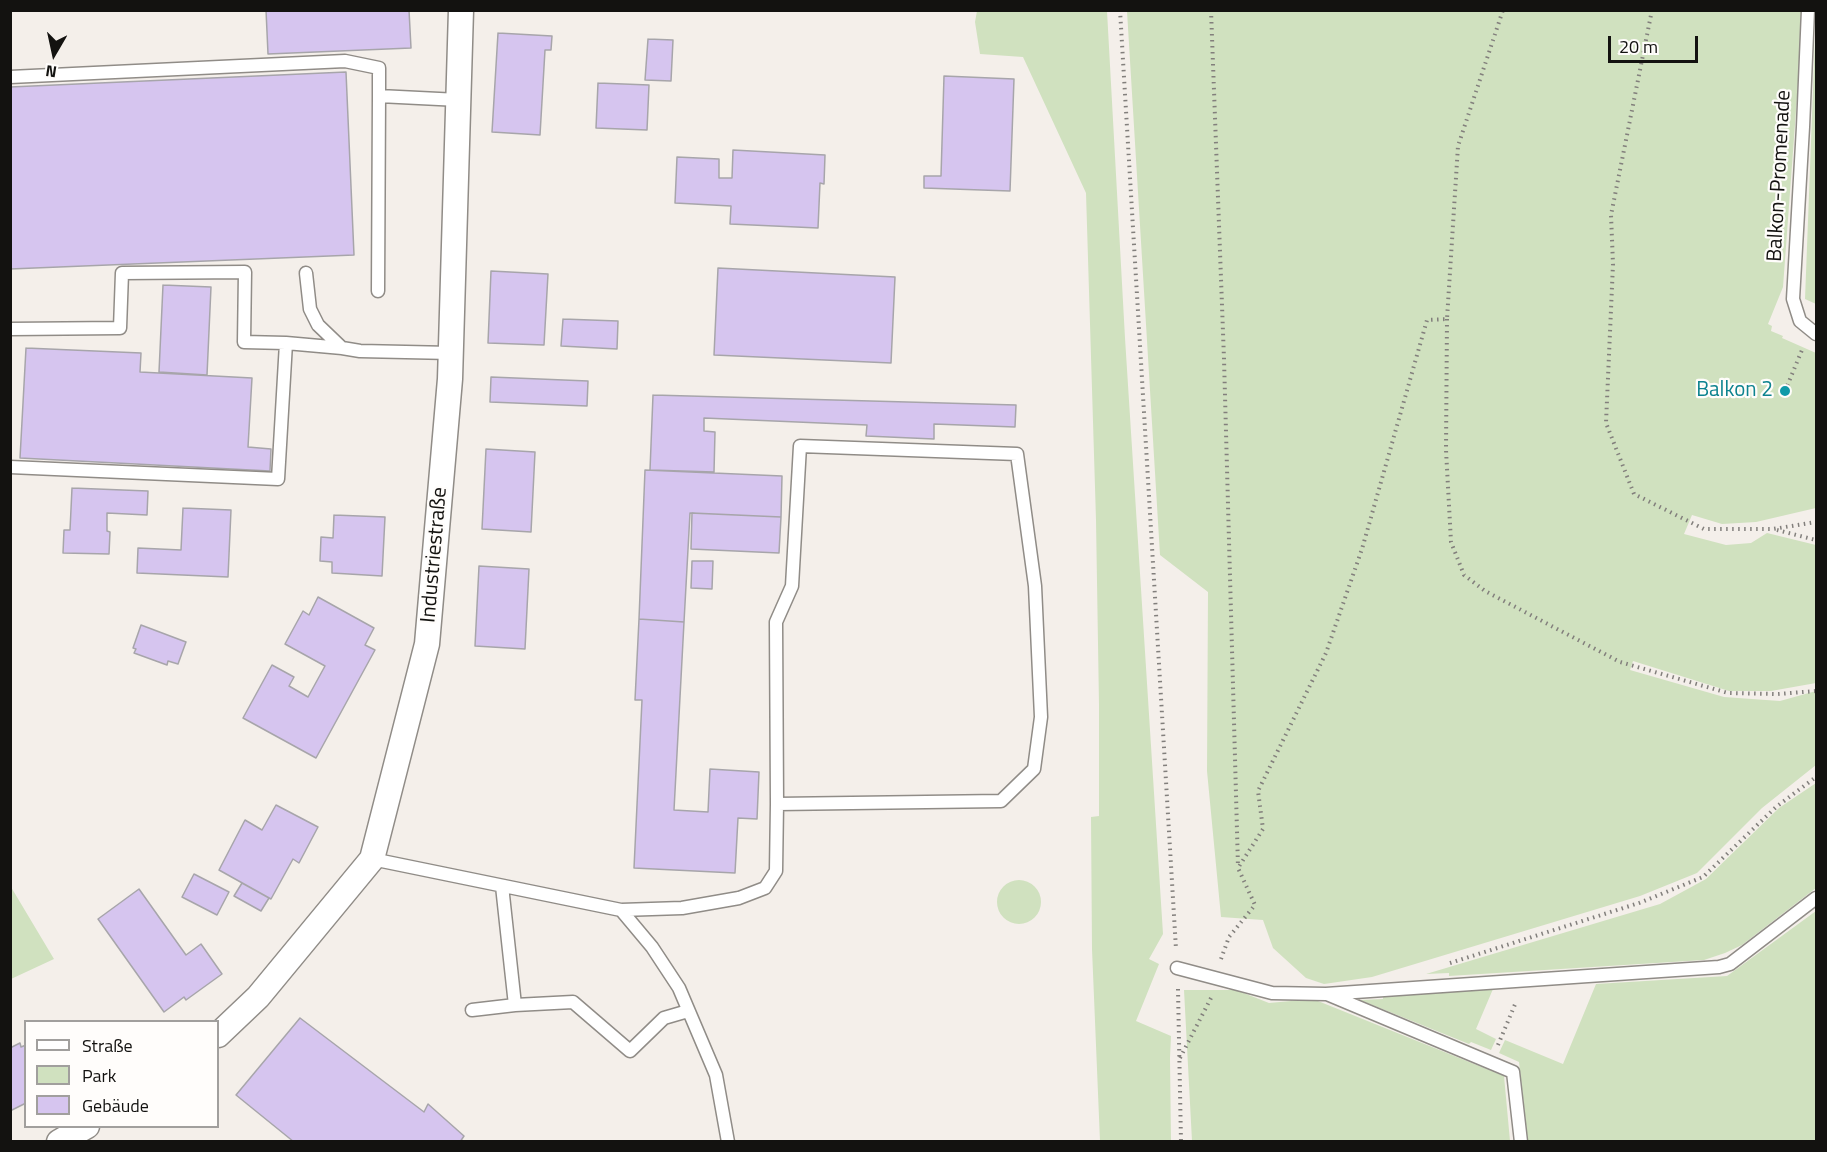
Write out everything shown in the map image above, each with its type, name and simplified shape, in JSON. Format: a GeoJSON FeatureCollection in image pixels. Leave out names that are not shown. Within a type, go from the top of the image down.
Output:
{"type":"FeatureCollection","features":[{"type":"Feature","properties":{"kind":"street","name":"Industriestraße"},"geometry":{"type":"LineString","coordinates":[[219,1034],[258,997],[372,859],[427,644],[450,379],[461,10]]}},
{"type":"Feature","properties":{"kind":"street"},"geometry":{"type":"LineString","coordinates":[[59,1142],[84,1128]]}},
{"type":"Feature","properties":{"kind":"lane","name":"Balkon-Promenade"},"geometry":{"type":"LineString","coordinates":[[1808,10],[1793,299],[1800,321],[1816,334]]}},
{"type":"Feature","properties":{"kind":"lane"},"geometry":{"type":"LineString","coordinates":[[10,77],[345,61],[379,68],[378,291]]}},
{"type":"Feature","properties":{"kind":"lane"},"geometry":{"type":"LineString","coordinates":[[378,96],[459,100]]}},
{"type":"Feature","properties":{"kind":"lane"},"geometry":{"type":"LineString","coordinates":[[10,329],[120,328],[122,273],[245,272],[244,342],[286,343],[360,351],[451,352]]}},
{"type":"Feature","properties":{"kind":"lane"},"geometry":{"type":"LineString","coordinates":[[306,273],[310,309],[318,325],[342,348]]}},
{"type":"Feature","properties":{"kind":"lane"},"geometry":{"type":"LineString","coordinates":[[10,467],[278,479],[286,343]]}},
{"type":"Feature","properties":{"kind":"lane"},"geometry":{"type":"LineString","coordinates":[[372,859],[621,910],[682,908],[739,898],[765,888],[776,871],[776,622],[792,586],[800,446],[1017,454],[1035,586],[1041,717],[1034,769],[1000,801],[777,804]]}},
{"type":"Feature","properties":{"kind":"lane"},"geometry":{"type":"LineString","coordinates":[[502,886],[515,1005]]}},
{"type":"Feature","properties":{"kind":"lane"},"geometry":{"type":"LineString","coordinates":[[1177,968],[1272,993],[1326,994],[1719,967],[1730,964],[1816,898]]}},
{"type":"Feature","properties":{"kind":"lane"},"geometry":{"type":"LineString","coordinates":[[621,910],[652,947],[679,988],[716,1075],[728,1142]]}},
{"type":"Feature","properties":{"kind":"lane"},"geometry":{"type":"LineString","coordinates":[[1326,994],[1513,1072],[1521,1142]]}},
{"type":"Feature","properties":{"kind":"lane"},"geometry":{"type":"LineString","coordinates":[[472,1010],[573,1002],[630,1051],[664,1018],[688,1011]]}},
{"type":"Feature","properties":{"kind":"path"},"geometry":{"type":"LineString","coordinates":[[1120,10],[1177,968],[1181,1142]]}},
{"type":"Feature","properties":{"kind":"path"},"geometry":{"type":"LineString","coordinates":[[1180,1058],[1220,979],[1220,961],[1229,937],[1255,905],[1238,868],[1211,10]]}},
{"type":"Feature","properties":{"kind":"path"},"geometry":{"type":"LineString","coordinates":[[1503,10],[1458,146],[1447,319],[1446,450],[1451,542],[1464,574],[1485,591],[1620,662],[1728,693],[1778,694],[1816,691]]}},
{"type":"Feature","properties":{"kind":"path"},"geometry":{"type":"LineString","coordinates":[[1652,10],[1611,215],[1613,264],[1606,423],[1634,494],[1704,529],[1773,529],[1816,522]]}},
{"type":"Feature","properties":{"kind":"path"},"geometry":{"type":"LineString","coordinates":[[1238,868],[1263,829],[1258,791],[1326,653],[1362,549],[1426,320],[1447,319]]}},
{"type":"Feature","properties":{"kind":"path"},"geometry":{"type":"LineString","coordinates":[[1785,391],[1802,348]]}},
{"type":"Feature","properties":{"kind":"path"},"geometry":{"type":"LineString","coordinates":[[1773,529],[1816,540]]}},
{"type":"Feature","properties":{"kind":"path"},"geometry":{"type":"LineString","coordinates":[[1441,966],[1639,903],[1703,877],[1776,807],[1816,777]]}},
{"type":"Feature","properties":{"kind":"path"},"geometry":{"type":"LineString","coordinates":[[1499,1043],[1512,1011]]}},
{"type":"Feature","properties":{"kind":"green space"},"geometry":{"type":"Polygon","coordinates":[[[977,11],[1107,11],[1125,338],[1163,934],[1149,959],[1159,964],[1136,1021],[1171,1036],[1171,1141],[1100,1141],[1092,949],[1091,817],[1099,816],[1099,705],[1086,193],[1023,57],[980,54],[975,22],[977,11]]]}},
{"type":"Feature","properties":{"kind":"green space"},"geometry":{"type":"Polygon","coordinates":[[[1127,11],[1801,11],[1799,70],[1783,287],[1768,324],[1772,326],[1771,331],[1783,336],[1782,338],[1816,353],[1816,508],[1756,522],[1722,524],[1692,515],[1684,534],[1726,545],[1751,543],[1767,533],[1816,545],[1816,683],[1771,691],[1729,691],[1633,661],[1630,670],[1724,697],[1780,701],[1816,691],[1816,765],[1762,808],[1697,873],[1640,896],[1372,977],[1324,984],[1306,978],[1273,948],[1263,920],[1221,917],[1207,771],[1208,592],[1160,555],[1127,11]]]}},
{"type":"Feature","properties":{"kind":"green space"},"geometry":{"type":"Polygon","coordinates":[[[1816,11],[1816,304],[1805,299],[1816,11]]]}},
{"type":"Feature","properties":{"kind":"green space"},"geometry":{"type":"Polygon","coordinates":[[[1816,783],[1816,888],[1742,945],[1704,960],[1449,976],[1449,973],[1426,974],[1660,904],[1706,879],[1779,808],[1816,783]]]}},
{"type":"Feature","properties":{"kind":"green space"},"geometry":{"type":"Polygon","coordinates":[[[1019,880],[1035,886],[1041,902],[1035,918],[1019,924],[1003,918],[997,902],[1003,886],[1019,880]]]}},
{"type":"Feature","properties":{"kind":"green space"},"geometry":{"type":"Polygon","coordinates":[[[11,887],[54,959],[10,979],[11,887]]]}},
{"type":"Feature","properties":{"kind":"green space"},"geometry":{"type":"Polygon","coordinates":[[[1816,911],[1816,1141],[1528,1141],[1519,1062],[1499,1053],[1505,1040],[1563,1064],[1596,984],[1727,976],[1816,911]]]}},
{"type":"Feature","properties":{"kind":"green space"},"geometry":{"type":"Polygon","coordinates":[[[1493,989],[1476,1029],[1496,1039],[1491,1050],[1471,1042],[1469,1044],[1360,1000],[1383,999],[1383,996],[1493,989]]]}},
{"type":"Feature","properties":{"kind":"green space"},"geometry":{"type":"Polygon","coordinates":[[[1184,990],[1236,990],[1269,1003],[1313,999],[1504,1076],[1510,1141],[1192,1141],[1184,990]]]}},
{"type":"Feature","properties":{"kind":"building"},"geometry":{"type":"Polygon","coordinates":[[[266,10],[409,10],[411,48],[268,54],[266,10]]]}},
{"type":"Feature","properties":{"kind":"building"},"geometry":{"type":"Polygon","coordinates":[[[498,33],[552,36],[551,50],[545,50],[540,135],[492,132],[498,33]]]}},
{"type":"Feature","properties":{"kind":"building"},"geometry":{"type":"Polygon","coordinates":[[[648,39],[673,40],[671,81],[645,80],[648,39]]]}},
{"type":"Feature","properties":{"kind":"building"},"geometry":{"type":"Polygon","coordinates":[[[346,72],[354,255],[10,269],[10,87],[346,72]]]}},
{"type":"Feature","properties":{"kind":"building"},"geometry":{"type":"Polygon","coordinates":[[[944,76],[1014,79],[1010,191],[924,188],[924,176],[941,176],[944,76]]]}},
{"type":"Feature","properties":{"kind":"building"},"geometry":{"type":"Polygon","coordinates":[[[598,83],[649,85],[647,130],[596,128],[598,83]]]}},
{"type":"Feature","properties":{"kind":"building"},"geometry":{"type":"Polygon","coordinates":[[[733,150],[825,155],[824,184],[820,183],[818,228],[730,224],[731,206],[675,203],[677,157],[719,159],[719,178],[732,178],[733,150]]]}},
{"type":"Feature","properties":{"kind":"building"},"geometry":{"type":"Polygon","coordinates":[[[718,268],[895,277],[891,363],[714,355],[718,268]]]}},
{"type":"Feature","properties":{"kind":"building"},"geometry":{"type":"Polygon","coordinates":[[[491,271],[548,274],[544,345],[488,343],[491,271]]]}},
{"type":"Feature","properties":{"kind":"building"},"geometry":{"type":"Polygon","coordinates":[[[163,285],[211,287],[207,375],[159,372],[163,285]]]}},
{"type":"Feature","properties":{"kind":"building"},"geometry":{"type":"Polygon","coordinates":[[[563,319],[618,321],[617,349],[561,346],[563,319]]]}},
{"type":"Feature","properties":{"kind":"building"},"geometry":{"type":"Polygon","coordinates":[[[26,348],[141,353],[140,372],[252,378],[248,447],[271,449],[270,471],[20,458],[26,348]]]}},
{"type":"Feature","properties":{"kind":"building"},"geometry":{"type":"Polygon","coordinates":[[[491,377],[588,381],[587,406],[490,402],[491,377]]]}},
{"type":"Feature","properties":{"kind":"building"},"geometry":{"type":"Polygon","coordinates":[[[653,395],[1016,405],[1015,427],[934,424],[934,439],[866,436],[867,425],[704,418],[704,431],[715,432],[714,472],[650,470],[653,395]]]}},
{"type":"Feature","properties":{"kind":"building"},"geometry":{"type":"Polygon","coordinates":[[[486,449],[535,452],[531,532],[482,529],[486,449]]]}},
{"type":"Feature","properties":{"kind":"building"},"geometry":{"type":"Polygon","coordinates":[[[645,470],[782,476],[781,517],[690,513],[684,622],[639,619],[645,470]]]}},
{"type":"Feature","properties":{"kind":"building"},"geometry":{"type":"Polygon","coordinates":[[[72,488],[148,491],[147,515],[107,513],[107,531],[110,532],[109,554],[63,553],[64,530],[70,530],[72,488]]]}},
{"type":"Feature","properties":{"kind":"building"},"geometry":{"type":"Polygon","coordinates":[[[183,508],[231,510],[228,577],[137,573],[138,548],[181,550],[183,508]]]}},
{"type":"Feature","properties":{"kind":"building"},"geometry":{"type":"Polygon","coordinates":[[[692,513],[781,517],[779,553],[691,549],[692,513]]]}},
{"type":"Feature","properties":{"kind":"building"},"geometry":{"type":"Polygon","coordinates":[[[334,515],[385,517],[382,576],[332,573],[332,562],[320,561],[321,537],[333,538],[334,515]]]}},
{"type":"Feature","properties":{"kind":"building"},"geometry":{"type":"Polygon","coordinates":[[[692,561],[713,561],[712,589],[691,588],[692,561]]]}},
{"type":"Feature","properties":{"kind":"building"},"geometry":{"type":"Polygon","coordinates":[[[479,566],[529,569],[525,649],[475,646],[479,566]]]}},
{"type":"Feature","properties":{"kind":"building"},"geometry":{"type":"Polygon","coordinates":[[[318,597],[374,628],[365,645],[375,650],[316,758],[243,718],[272,665],[294,677],[289,686],[308,697],[325,666],[285,644],[303,611],[309,615],[318,597]]]}},
{"type":"Feature","properties":{"kind":"building"},"geometry":{"type":"Polygon","coordinates":[[[639,619],[684,622],[674,810],[708,812],[710,769],[759,772],[757,819],[738,818],[735,873],[634,868],[642,700],[635,700],[639,619]]]}},
{"type":"Feature","properties":{"kind":"building"},"geometry":{"type":"Polygon","coordinates":[[[141,625],[186,642],[178,664],[168,661],[167,665],[134,653],[136,649],[133,648],[141,625]]]}},
{"type":"Feature","properties":{"kind":"building"},"geometry":{"type":"Polygon","coordinates":[[[276,805],[318,827],[299,863],[293,859],[271,899],[219,870],[245,820],[262,830],[276,805]]]}},
{"type":"Feature","properties":{"kind":"building"},"geometry":{"type":"Polygon","coordinates":[[[194,874],[229,892],[217,915],[182,897],[194,874]]]}},
{"type":"Feature","properties":{"kind":"building"},"geometry":{"type":"Polygon","coordinates":[[[242,883],[269,898],[261,911],[234,896],[242,883]]]}},
{"type":"Feature","properties":{"kind":"building"},"geometry":{"type":"Polygon","coordinates":[[[139,889],[186,955],[201,944],[222,974],[186,1000],[184,997],[164,1012],[98,919],[139,889]]]}},
{"type":"Feature","properties":{"kind":"building"},"geometry":{"type":"Polygon","coordinates":[[[300,1018],[424,1112],[428,1104],[464,1136],[460,1142],[294,1142],[236,1095],[300,1018]]]}},
{"type":"Feature","properties":{"kind":"building"},"geometry":{"type":"Polygon","coordinates":[[[20,1043],[21,1047],[24,1046],[24,1104],[10,1111],[10,1048],[20,1043]]]}},
{"type":"Feature","properties":{"kind":"place","name":"Balkon 2"},"geometry":{"type":"Point","coordinates":[1785,391]}}]}
